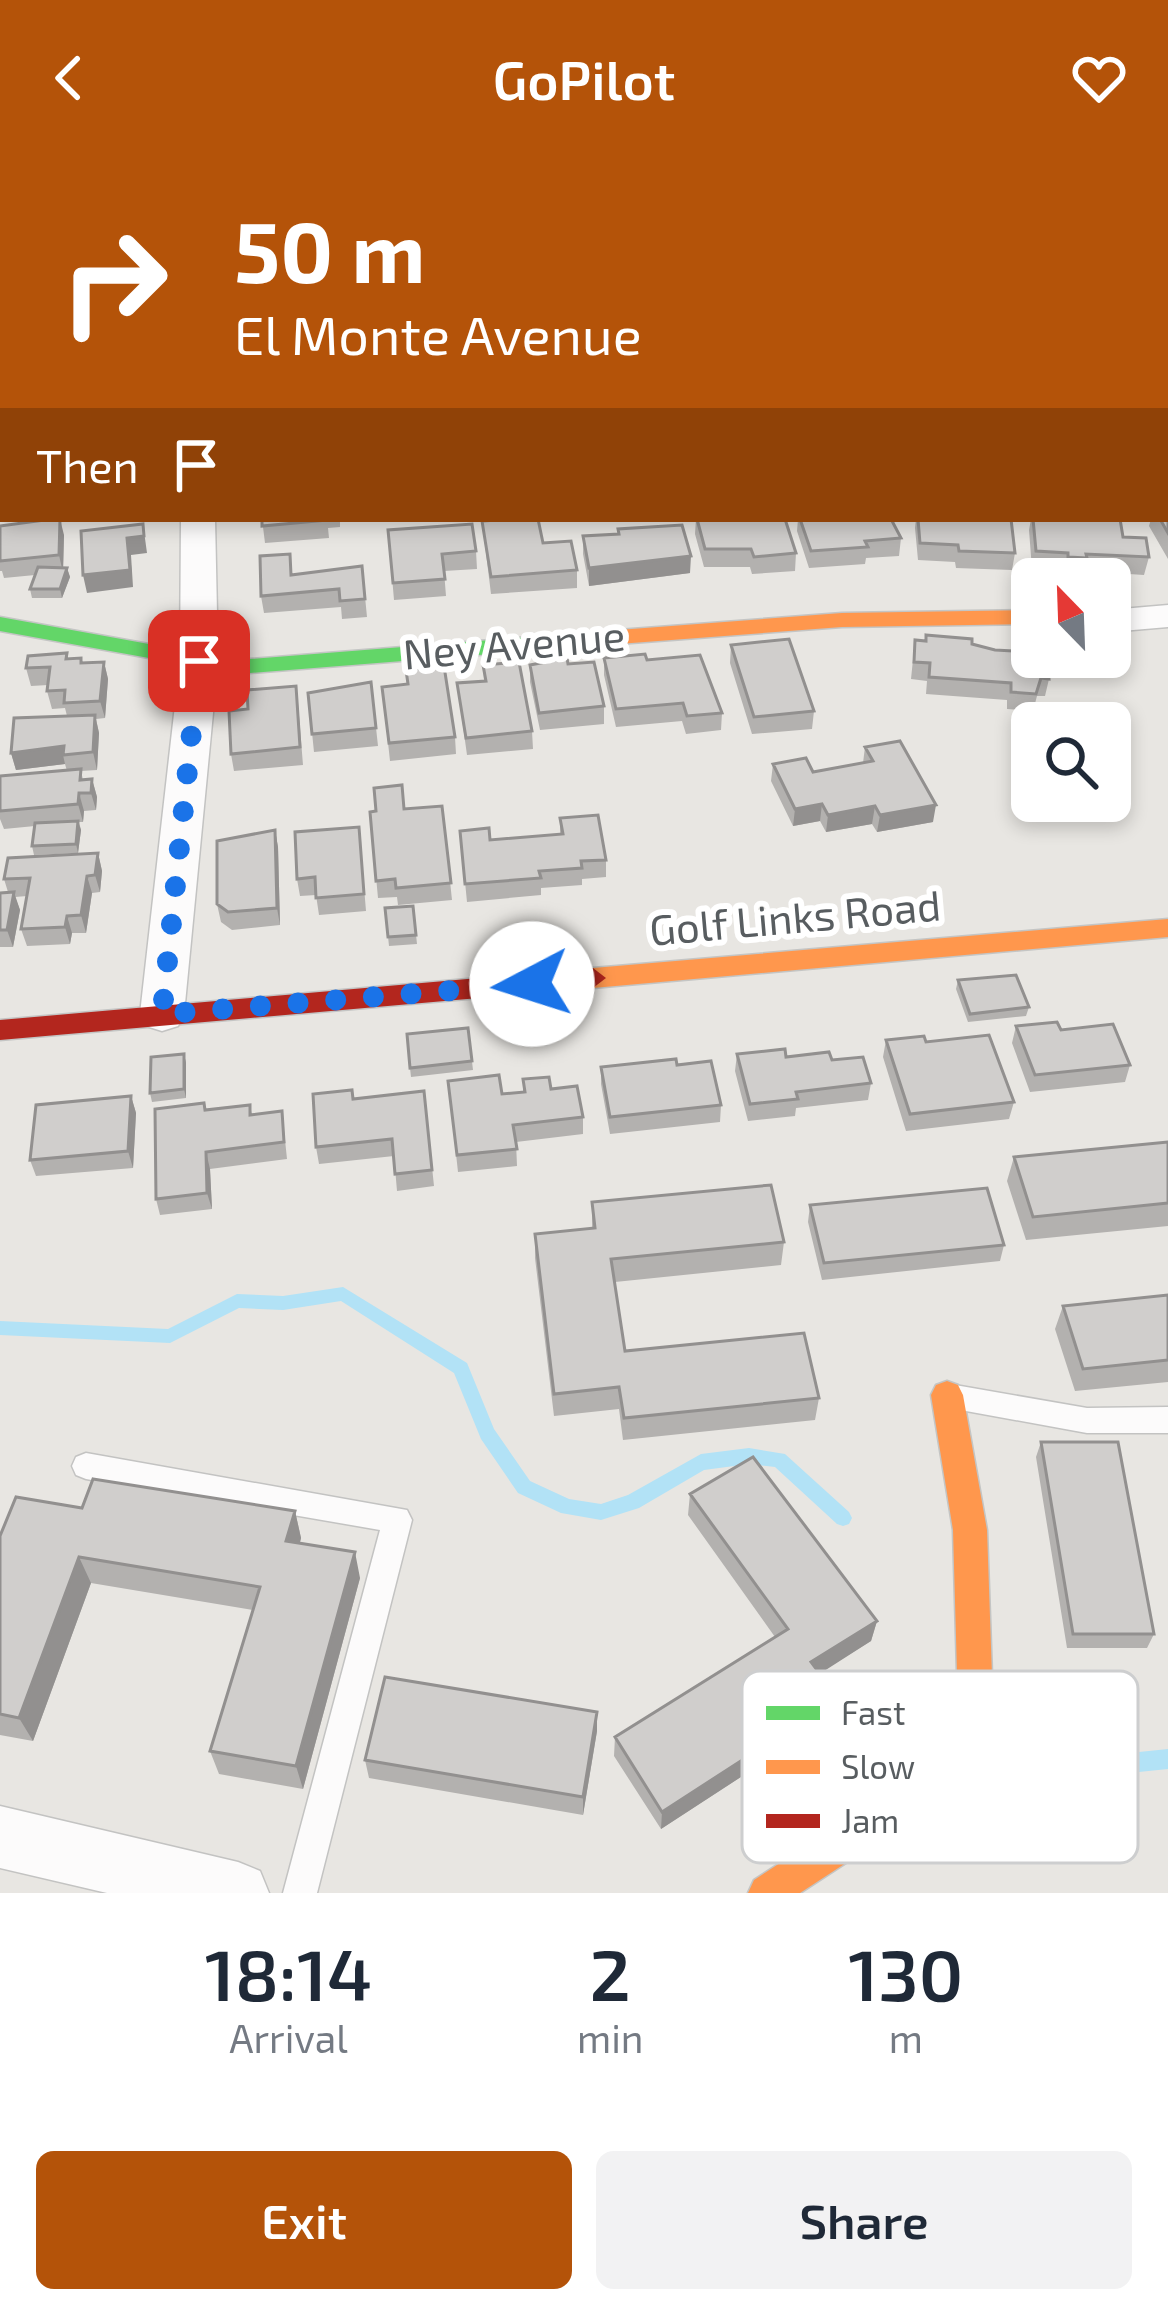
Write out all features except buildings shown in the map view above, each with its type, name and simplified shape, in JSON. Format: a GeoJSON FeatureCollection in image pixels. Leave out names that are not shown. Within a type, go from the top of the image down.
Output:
{"type":"FeatureCollection","features":[{"type":"Feature","properties":{"kind":"street"},"geometry":{"type":"LineString","coordinates":[[162,1014],[199,661],[198,522]]}},
{"type":"Feature","properties":{"kind":"street","name":"Ney Avenue"},"geometry":{"type":"LineString","coordinates":[[0,624],[236,667],[842,620],[1011,616]]}},
{"type":"Feature","properties":{"kind":"street"},"geometry":{"type":"LineString","coordinates":[[1131,619],[1168,616]]}},
{"type":"Feature","properties":{"kind":"street"},"geometry":{"type":"LineString","coordinates":[[1127,929],[1168,917]]}},
{"type":"Feature","properties":{"kind":"street","name":"Golf Links Road"},"geometry":{"type":"LineString","coordinates":[[0,1030],[1168,928]]}},
{"type":"Feature","properties":{"kind":"street"},"geometry":{"type":"LineString","coordinates":[[947,1395],[970,1531],[974,1671]]}},
{"type":"Feature","properties":{"kind":"street"},"geometry":{"type":"LineString","coordinates":[[0,1837],[238,1893]]}},
{"type":"Feature","properties":{"kind":"street"},"geometry":{"type":"LineString","coordinates":[[767,1893],[813,1863]]}},
{"type":"Feature","properties":{"kind":"lane"},"geometry":{"type":"LineString","coordinates":[[947,1395],[1067,1422],[1118,1426],[1168,1420]]}},
{"type":"Feature","properties":{"kind":"lane"},"geometry":{"type":"LineString","coordinates":[[86,1466],[397,1520],[300,1893]]}},
{"type":"Feature","properties":{"kind":"waterway"},"geometry":{"type":"LineString","coordinates":[[0,1328],[170,1336],[237,1301],[283,1303],[343,1294],[461,1368],[487,1433],[524,1487],[567,1507],[601,1512],[633,1502],[701,1462],[749,1456],[779,1460],[843,1518]]}},
{"type":"Feature","properties":{"kind":"waterway"},"geometry":{"type":"LineString","coordinates":[[1138,1762],[1168,1759]]}},
{"type":"Feature","properties":{"kind":"traffic: fast"},"geometry":{"type":"LineString","coordinates":[[0,624],[237,667],[605,638]]}},
{"type":"Feature","properties":{"kind":"traffic: slow"},"geometry":{"type":"LineString","coordinates":[[605,638],[842,620],[1011,617]]}},
{"type":"Feature","properties":{"kind":"traffic: slow"},"geometry":{"type":"LineString","coordinates":[[593,978],[1168,928]]}},
{"type":"Feature","properties":{"kind":"traffic: slow"},"geometry":{"type":"LineString","coordinates":[[947,1395],[970,1530],[975,1671]]}},
{"type":"Feature","properties":{"kind":"traffic: slow"},"geometry":{"type":"LineString","coordinates":[[767,1893],[813,1863]]}},
{"type":"Feature","properties":{"kind":"traffic: jam"},"geometry":{"type":"LineString","coordinates":[[0,1030],[593,978]]}},
{"type":"Feature","properties":{"kind":"route"},"geometry":{"type":"LineString","coordinates":[[199,661],[162,1014],[532,984]]}}]}
